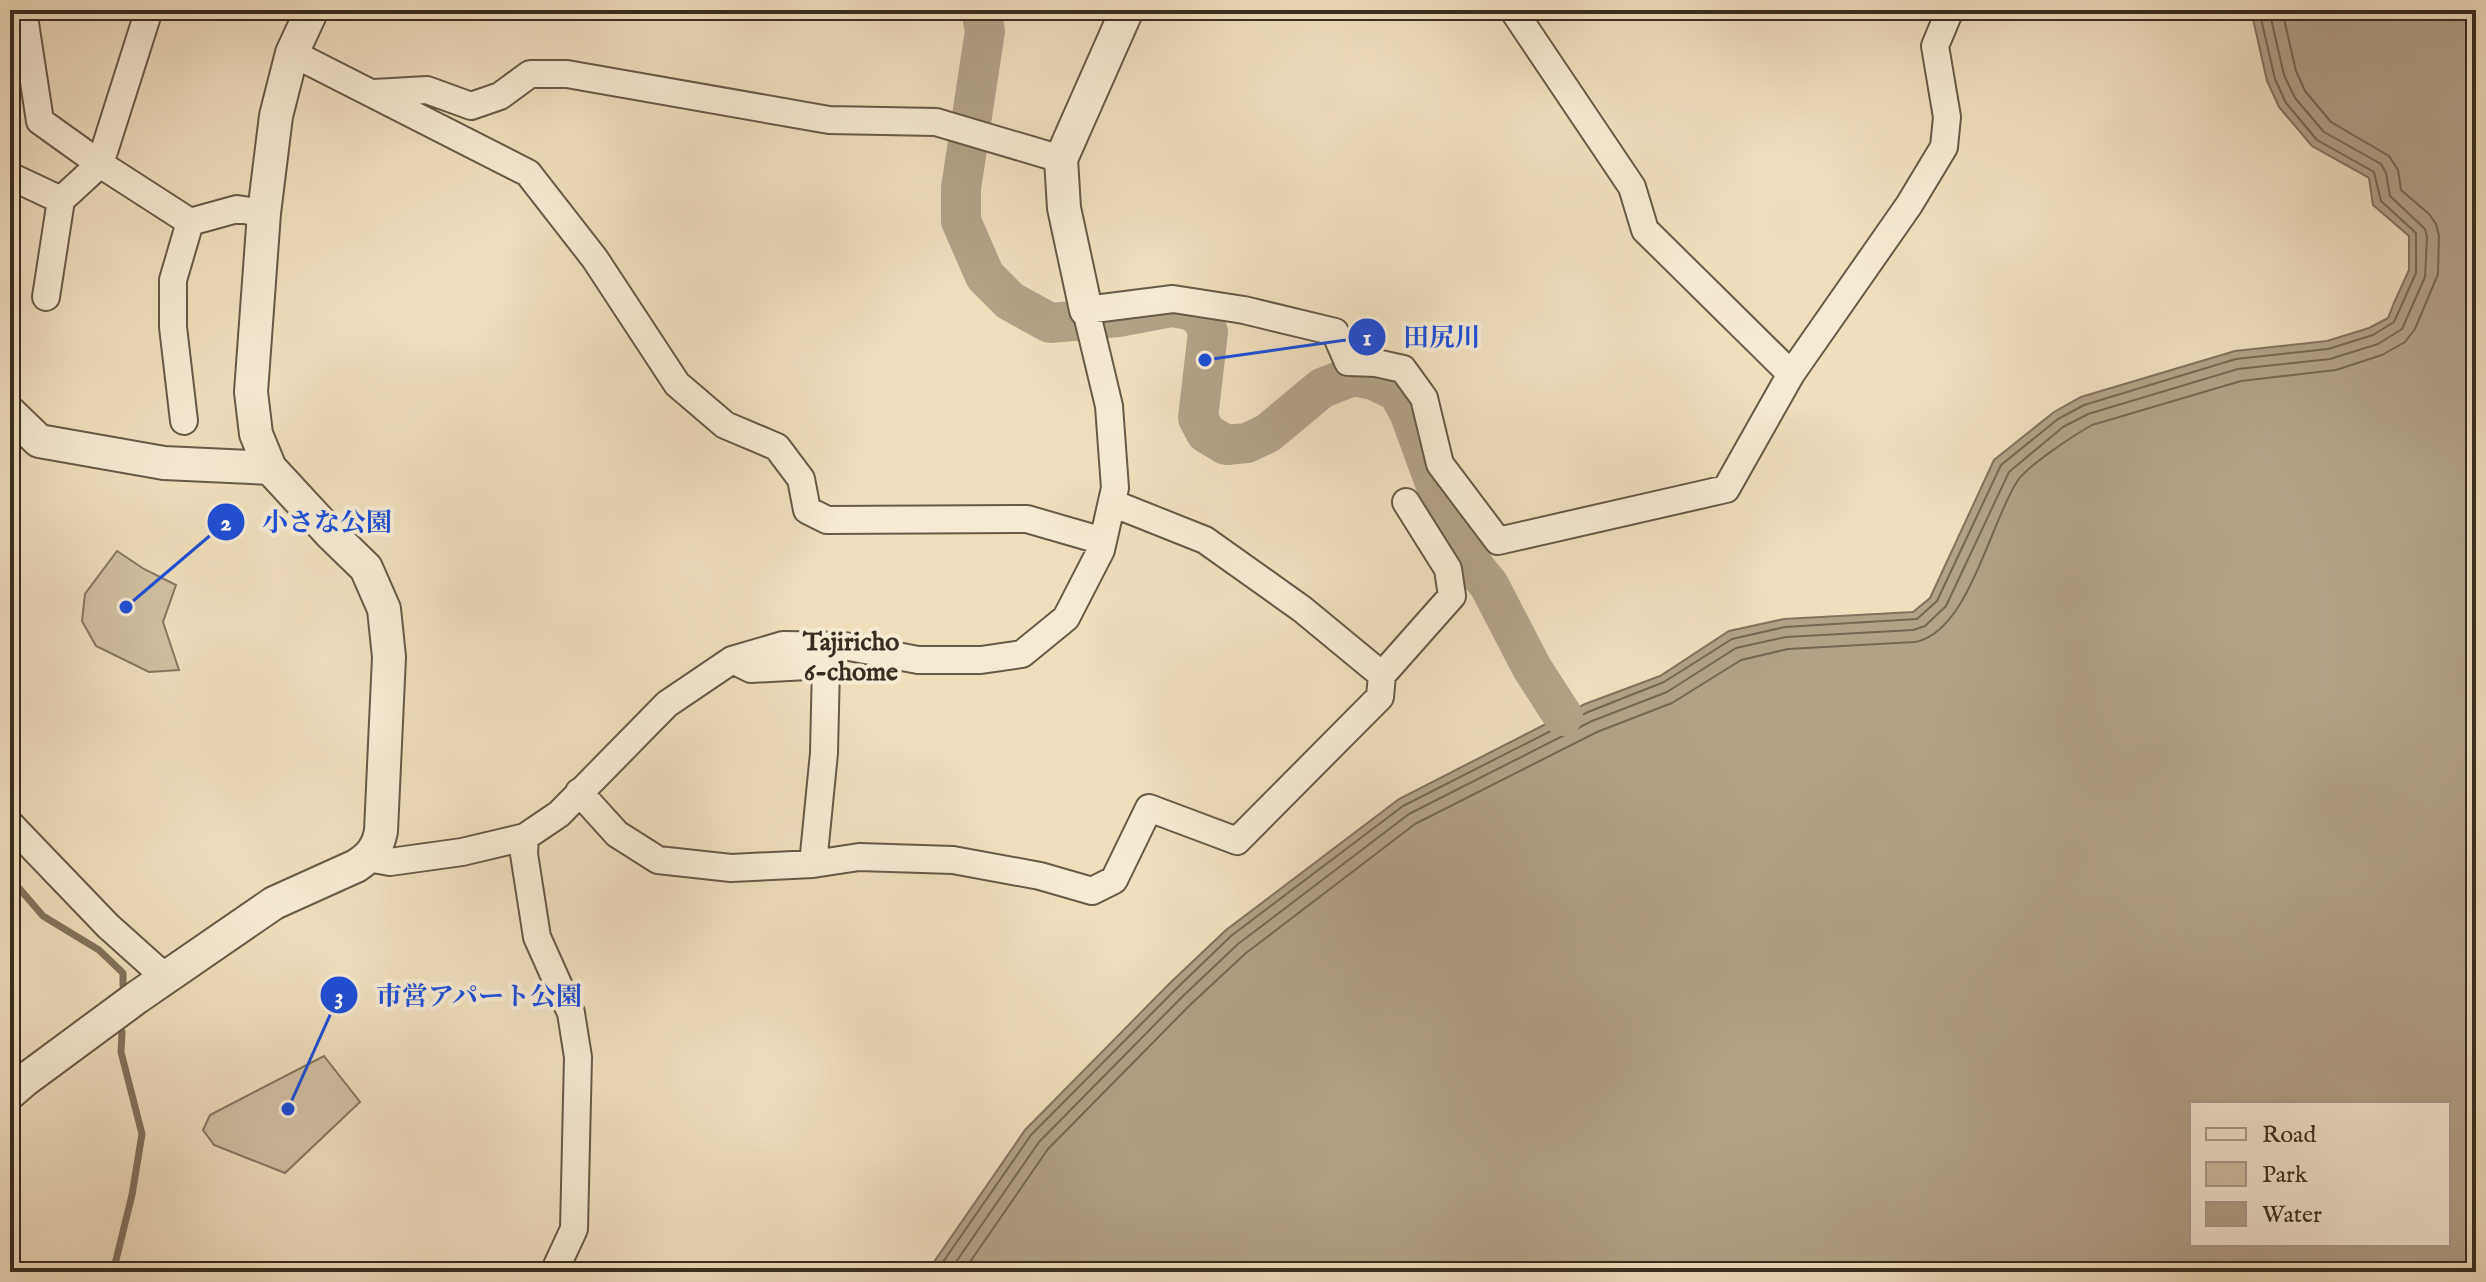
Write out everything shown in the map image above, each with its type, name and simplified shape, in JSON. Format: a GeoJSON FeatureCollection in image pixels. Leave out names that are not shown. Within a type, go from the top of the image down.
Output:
{"type":"FeatureCollection","features":[{"type":"Feature","properties":{"kind":"street"},"geometry":{"type":"LineString","coordinates":[[23,10],[40,121],[190,222],[237,209],[264,213]]}},
{"type":"Feature","properties":{"kind":"street"},"geometry":{"type":"LineString","coordinates":[[46,297],[61,200],[100,164],[149,10]]}},
{"type":"Feature","properties":{"kind":"street"},"geometry":{"type":"LineString","coordinates":[[10,1093],[74,1043],[274,903],[356,866],[368,858],[378,845],[389,657],[384,609],[366,568],[270,468],[256,434],[251,392],[264,213],[276,116],[292,53],[312,10]]}},
{"type":"Feature","properties":{"kind":"street"},"geometry":{"type":"LineString","coordinates":[[368,858],[390,862],[447,854],[525,837],[559,814],[667,704],[732,660],[783,645],[844,646],[918,660],[981,660],[1022,654],[1066,618],[1101,550],[1115,488],[1109,406],[1064,208],[1061,159],[1127,10]]}},
{"type":"Feature","properties":{"kind":"street"},"geometry":{"type":"LineString","coordinates":[[1513,10],[1632,187],[1645,230],[1791,374]]}},
{"type":"Feature","properties":{"kind":"street"},"geometry":{"type":"LineString","coordinates":[[1089,322],[1173,299],[1244,310],[1335,332],[1348,362],[1376,363],[1403,369],[1424,398],[1440,464],[1498,541],[1726,489],[1791,374],[1909,205],[1944,147],[1947,117],[1935,46],[1950,10]]}},
{"type":"Feature","properties":{"kind":"street"},"geometry":{"type":"LineString","coordinates":[[292,53],[528,173],[595,259],[677,384],[725,425],[777,447],[801,479],[807,510],[827,520],[1027,519],[1103,541]]}},
{"type":"Feature","properties":{"kind":"street"},"geometry":{"type":"LineString","coordinates":[[370,93],[427,90],[471,106],[500,96],[530,74],[567,74],[829,120],[936,122],[1061,159]]}},
{"type":"Feature","properties":{"kind":"street"},"geometry":{"type":"LineString","coordinates":[[10,176],[61,200]]}},
{"type":"Feature","properties":{"kind":"street"},"geometry":{"type":"LineString","coordinates":[[184,421],[173,327],[173,280],[190,222]]}},
{"type":"Feature","properties":{"kind":"street"},"geometry":{"type":"LineString","coordinates":[[10,413],[39,441],[164,463],[270,468]]}},
{"type":"Feature","properties":{"kind":"street"},"geometry":{"type":"LineString","coordinates":[[579,792],[617,834],[658,860],[731,868],[813,864],[859,857],[953,860],[1040,876],[1092,891],[1114,880],[1149,808],[1237,841],[1380,697],[1382,675],[1452,596],[1448,569],[1406,502]]}},
{"type":"Feature","properties":{"kind":"street"},"geometry":{"type":"LineString","coordinates":[[1112,503],[1205,540],[1302,609],[1382,675]]}},
{"type":"Feature","properties":{"kind":"street"},"geometry":{"type":"LineString","coordinates":[[732,660],[751,669],[826,665],[824,753],[813,864]]}},
{"type":"Feature","properties":{"kind":"street"},"geometry":{"type":"LineString","coordinates":[[10,824],[108,926],[166,978]]}},
{"type":"Feature","properties":{"kind":"street"},"geometry":{"type":"LineString","coordinates":[[525,837],[524,854],[537,937],[571,1013],[578,1057],[574,1229],[554,1272]]}},
{"type":"Feature","properties":{"kind":"green space"},"geometry":{"type":"Polygon","coordinates":[[[117,551],[176,585],[163,622],[179,670],[149,672],[96,646],[82,621],[85,594],[117,551]]]}},
{"type":"Feature","properties":{"kind":"green space"},"geometry":{"type":"Polygon","coordinates":[[[324,1056],[360,1102],[285,1173],[214,1145],[203,1130],[210,1115],[324,1056]]]}},
{"type":"Feature","properties":{"kind":"water"},"geometry":{"type":"Polygon","coordinates":[[[2251,10],[2476,10],[2476,1272],[927,1272],[1025,1130],[1169,984],[1226,930],[1399,799],[1585,704],[1660,676],[1729,631],[1784,619],[1913,612],[1930,598],[1994,460],[2054,412],[2081,397],[2235,351],[2327,341],[2369,328],[2388,318],[2409,270],[2409,236],[2373,205],[2369,178],[2312,146],[2279,107],[2267,81],[2251,10]]]}},
{"type":"Feature","properties":{"kind":"waterway"},"geometry":{"type":"LineString","coordinates":[[981,10],[985,31],[961,188],[961,221],[985,276],[1010,301],[1050,323],[1118,317],[1171,307],[1190,310],[1202,318],[1208,332],[1198,418],[1206,433],[1226,445],[1247,443],[1268,433],[1322,388],[1353,376],[1374,380],[1398,392],[1409,412],[1435,483],[1475,568],[1489,585],[1532,668],[1563,716]]}},
{"type":"Feature","properties":{"kind":"waterway"},"geometry":{"type":"LineString","coordinates":[[10,884],[18,887],[43,916],[99,950],[123,973],[123,985]]}},
{"type":"Feature","properties":{"kind":"waterway"},"geometry":{"type":"LineString","coordinates":[[113,1272],[132,1195],[142,1134],[121,1052],[122,1032]]}},
{"type":"Feature","properties":{"kind":"place","name":"田尻川"},"geometry":{"type":"Point","coordinates":[1205,360]}},
{"type":"Feature","properties":{"kind":"place","name":"小さな公園"},"geometry":{"type":"Point","coordinates":[126,607]}},
{"type":"Feature","properties":{"kind":"place","name":"市営アパート公園"},"geometry":{"type":"Point","coordinates":[288,1109]}},
{"type":"Feature","properties":{"kind":"district","name":"Tajiricho 6-chome"},"geometry":{"type":"Point","coordinates":[851,657]}}]}
